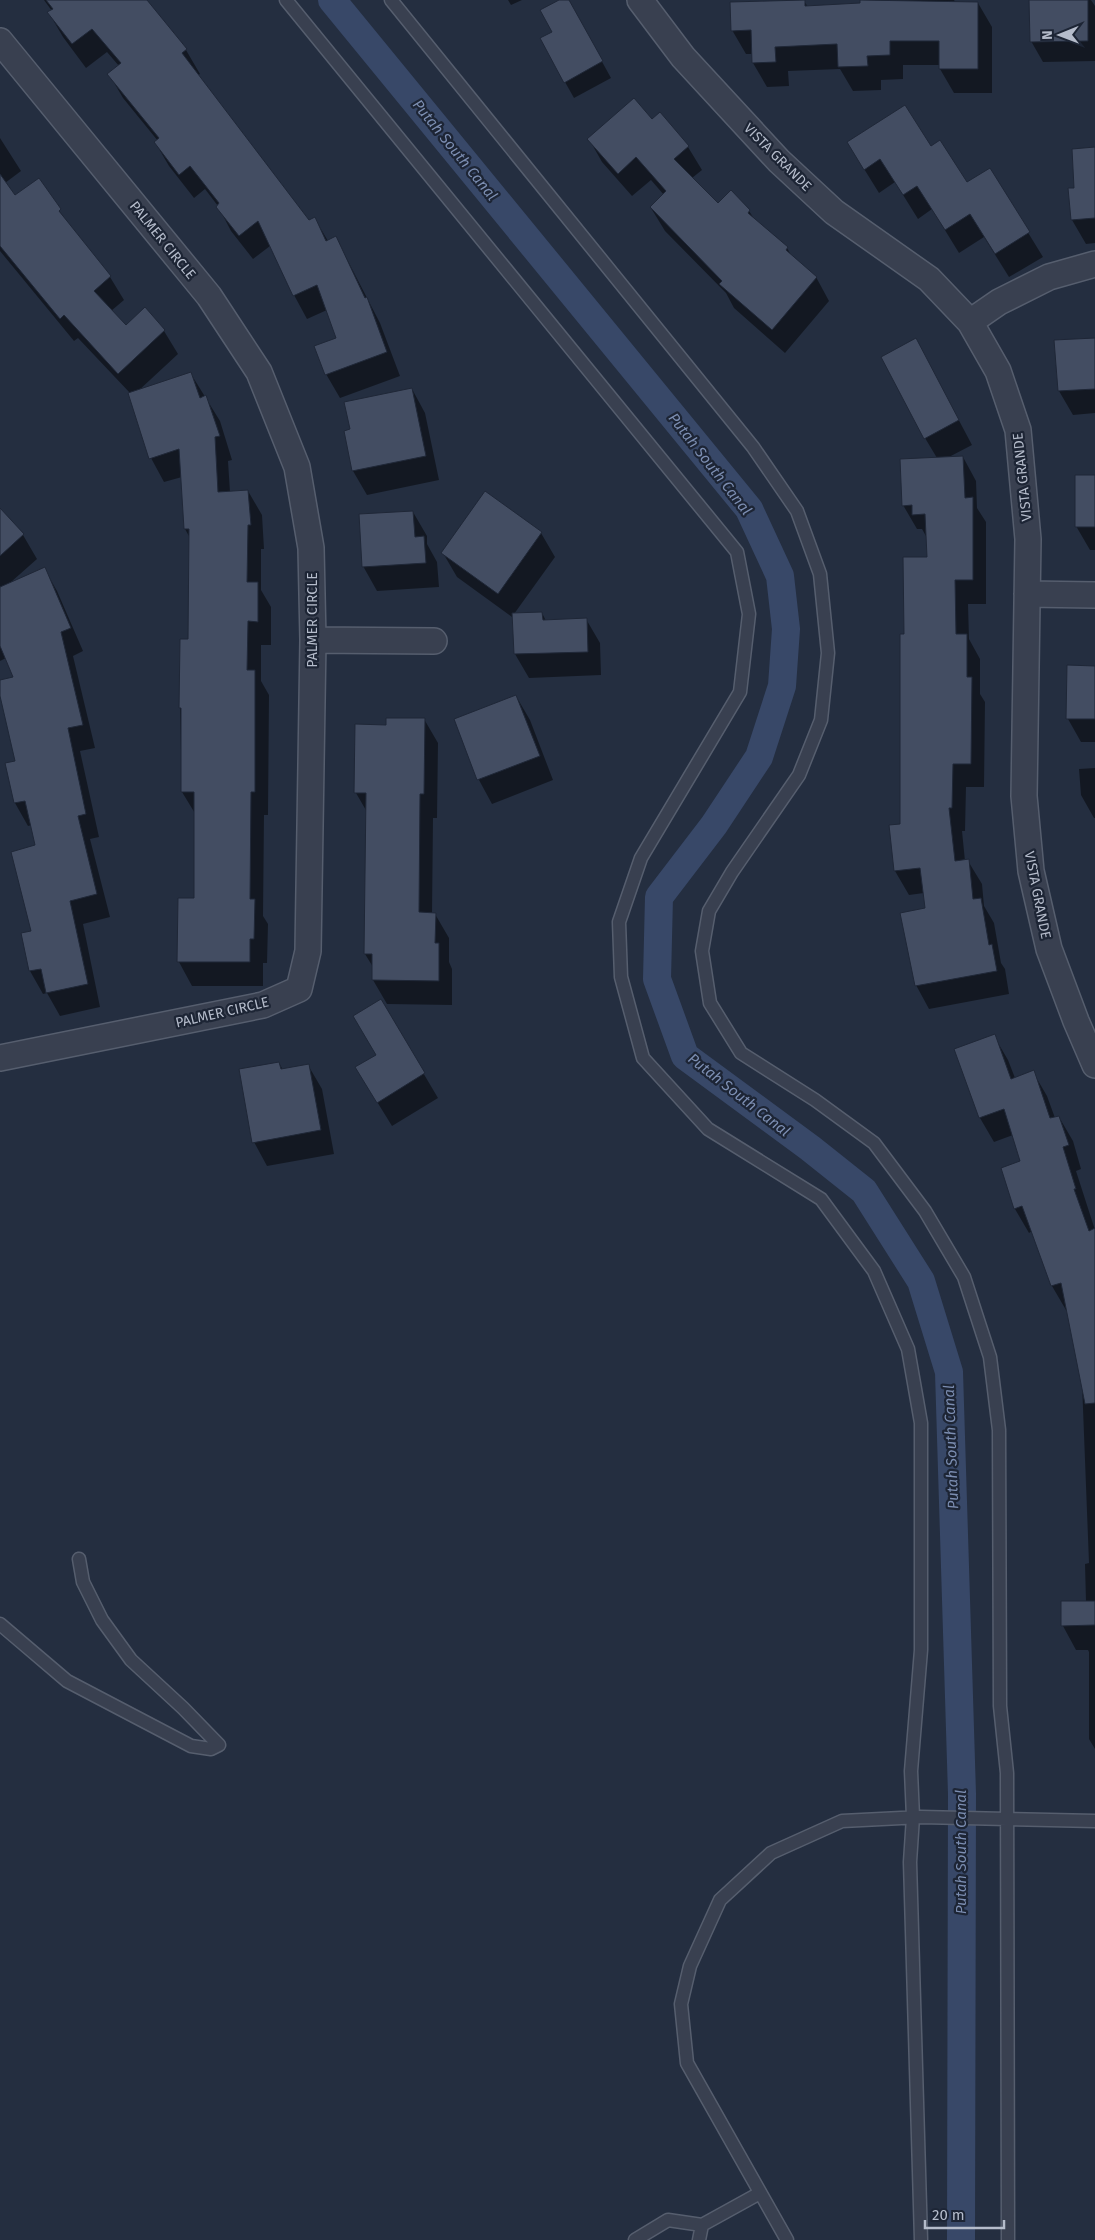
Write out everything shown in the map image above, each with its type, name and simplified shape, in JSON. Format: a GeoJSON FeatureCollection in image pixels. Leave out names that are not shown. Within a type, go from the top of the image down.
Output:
{"type":"FeatureCollection","features":[{"type":"Feature","properties":{"kind":"street","name":"VISTA GRANDE"},"geometry":{"type":"LineString","coordinates":[[640,0],[683,57],[779,161],[834,212],[929,279],[970,322],[998,371],[1018,430],[1028,539],[1024,796],[1031,872],[1049,949],[1095,1065]]}},
{"type":"Feature","properties":{"kind":"street","name":"PALMER CIRCLE"},"geometry":{"type":"LineString","coordinates":[[0,41],[209,296],[259,372],[297,467],[311,548],[313,640],[308,951],[299,989],[264,1005],[0,1058]]}},
{"type":"Feature","properties":{"kind":"street"},"geometry":{"type":"LineString","coordinates":[[970,322],[999,302],[1049,277],[1095,264]]}},
{"type":"Feature","properties":{"kind":"street"},"geometry":{"type":"LineString","coordinates":[[1027,594],[1095,595]]}},
{"type":"Feature","properties":{"kind":"street"},"geometry":{"type":"LineString","coordinates":[[313,640],[434,641]]}},
{"type":"Feature","properties":{"kind":"lane"},"geometry":{"type":"LineString","coordinates":[[286,0],[737,552],[749,614],[740,692],[641,858],[619,922],[621,976],[643,1058],[708,1129],[821,1199],[874,1271],[908,1349],[921,1423],[921,1650],[911,1771],[917,1817],[910,1862],[921,2240]]}},
{"type":"Feature","properties":{"kind":"lane"},"geometry":{"type":"LineString","coordinates":[[391,0],[753,447],[797,511],[820,574],[828,653],[821,720],[799,774],[732,872],[709,911],[702,951],[710,1004],[741,1053],[815,1100],[874,1143],[926,1211],[964,1277],[990,1356],[999,1430],[1000,1706],[1007,1773],[1008,1819],[1008,2240]]}},
{"type":"Feature","properties":{"kind":"lane"},"geometry":{"type":"LineString","coordinates":[[0,1624],[67,1681],[191,1746],[211,1749],[219,1745],[183,1708],[131,1660],[102,1620],[83,1582],[79,1559]]}},
{"type":"Feature","properties":{"kind":"lane"},"geometry":{"type":"LineString","coordinates":[[787,2240],[687,2063],[681,2004],[690,1966],[720,1900],[771,1853],[842,1821],[917,1817],[1095,1821]]}},
{"type":"Feature","properties":{"kind":"lane"},"geometry":{"type":"LineString","coordinates":[[635,2240],[668,2220],[702,2225],[760,2192]]}},
{"type":"Feature","properties":{"kind":"lane"},"geometry":{"type":"LineString","coordinates":[[699,2240],[702,2225]]}},
{"type":"Feature","properties":{"kind":"building"},"geometry":{"type":"Polygon","coordinates":[[[46,0],[147,0],[187,49],[182,53],[309,220],[315,217],[326,241],[336,236],[365,298],[367,297],[387,352],[325,375],[314,346],[336,338],[317,285],[293,296],[258,221],[239,236],[216,207],[219,203],[190,166],[179,175],[154,142],[159,138],[107,74],[121,63],[92,29],[72,44],[47,12],[53,9],[46,0]]]}},
{"type":"Feature","properties":{"kind":"building"},"geometry":{"type":"Polygon","coordinates":[[[559,0],[569,0],[603,61],[564,83],[540,38],[552,32],[540,10],[559,0]]]}},
{"type":"Feature","properties":{"kind":"building"},"geometry":{"type":"Polygon","coordinates":[[[805,0],[805,6],[860,3],[860,0],[978,2],[978,69],[939,69],[939,41],[890,41],[890,55],[867,56],[868,66],[838,67],[837,44],[775,47],[776,62],[752,63],[751,30],[731,31],[730,2],[805,0]]]}},
{"type":"Feature","properties":{"kind":"building"},"geometry":{"type":"Polygon","coordinates":[[[1029,0],[1088,0],[1088,41],[1030,42],[1029,0]]]}},
{"type":"Feature","properties":{"kind":"building"},"geometry":{"type":"Polygon","coordinates":[[[634,98],[652,119],[660,112],[689,146],[674,159],[718,203],[731,190],[750,210],[748,213],[788,247],[786,250],[817,277],[772,330],[719,284],[722,281],[650,207],[666,191],[636,157],[618,174],[587,139],[634,98]]]}},
{"type":"Feature","properties":{"kind":"building"},"geometry":{"type":"Polygon","coordinates":[[[905,105],[931,146],[940,140],[967,182],[990,168],[1030,232],[995,254],[970,214],[945,230],[917,186],[903,195],[880,159],[864,170],[847,142],[905,105]]]}},
{"type":"Feature","properties":{"kind":"building"},"geometry":{"type":"Polygon","coordinates":[[[1095,147],[1095,218],[1071,220],[1068,188],[1074,188],[1072,149],[1095,147]]]}},
{"type":"Feature","properties":{"kind":"building"},"geometry":{"type":"Polygon","coordinates":[[[0,174],[15,195],[39,178],[61,209],[59,211],[111,276],[94,291],[126,325],[145,307],[165,330],[118,374],[64,315],[60,319],[0,246],[0,174]]]}},
{"type":"Feature","properties":{"kind":"building"},"geometry":{"type":"Polygon","coordinates":[[[916,338],[959,420],[924,439],[881,357],[916,338]]]}},
{"type":"Feature","properties":{"kind":"building"},"geometry":{"type":"Polygon","coordinates":[[[1095,338],[1095,389],[1058,391],[1054,340],[1095,338]]]}},
{"type":"Feature","properties":{"kind":"building"},"geometry":{"type":"Polygon","coordinates":[[[191,372],[200,398],[206,395],[220,436],[215,437],[218,492],[248,490],[251,525],[248,525],[247,582],[258,582],[258,622],[248,621],[247,670],[255,670],[255,792],[251,792],[250,899],[255,899],[254,939],[250,939],[250,962],[177,962],[178,898],[194,898],[194,792],[181,792],[181,708],[179,708],[180,639],[188,639],[189,529],[184,529],[179,449],[149,459],[128,393],[191,372]]]}},
{"type":"Feature","properties":{"kind":"building"},"geometry":{"type":"Polygon","coordinates":[[[412,388],[426,456],[352,471],[344,431],[350,429],[344,402],[412,388]]]}},
{"type":"Feature","properties":{"kind":"building"},"geometry":{"type":"Polygon","coordinates":[[[963,456],[965,498],[973,497],[973,580],[955,580],[956,634],[967,634],[967,677],[972,677],[971,764],[953,764],[952,808],[949,808],[955,861],[969,859],[973,899],[981,898],[989,945],[992,944],[997,971],[915,986],[900,913],[925,908],[920,868],[894,871],[889,825],[900,824],[900,634],[904,634],[903,557],[927,557],[925,514],[912,515],[912,505],[902,506],[900,459],[963,456]]]}},
{"type":"Feature","properties":{"kind":"building"},"geometry":{"type":"Polygon","coordinates":[[[1075,475],[1095,475],[1095,527],[1075,527],[1075,475]]]}},
{"type":"Feature","properties":{"kind":"building"},"geometry":{"type":"Polygon","coordinates":[[[485,491],[542,532],[498,594],[441,553],[485,491]]]}},
{"type":"Feature","properties":{"kind":"building"},"geometry":{"type":"Polygon","coordinates":[[[0,508],[24,534],[0,556],[0,508]]]}},
{"type":"Feature","properties":{"kind":"building"},"geometry":{"type":"Polygon","coordinates":[[[413,511],[415,537],[424,536],[426,563],[362,567],[359,514],[413,511]]]}},
{"type":"Feature","properties":{"kind":"building"},"geometry":{"type":"Polygon","coordinates":[[[45,567],[71,628],[61,632],[83,725],[68,728],[86,814],[78,816],[97,894],[70,901],[88,984],[46,993],[41,969],[29,971],[21,933],[31,931],[11,852],[35,845],[25,801],[14,803],[5,763],[15,761],[0,696],[0,680],[13,677],[0,646],[0,587],[45,567]]]}},
{"type":"Feature","properties":{"kind":"building"},"geometry":{"type":"Polygon","coordinates":[[[542,612],[543,620],[587,618],[588,652],[514,654],[512,613],[542,612]]]}},
{"type":"Feature","properties":{"kind":"building"},"geometry":{"type":"Polygon","coordinates":[[[1067,665],[1095,666],[1095,719],[1066,719],[1067,665]]]}},
{"type":"Feature","properties":{"kind":"building"},"geometry":{"type":"Polygon","coordinates":[[[516,695],[540,756],[477,780],[454,719],[516,695]]]}},
{"type":"Feature","properties":{"kind":"building"},"geometry":{"type":"Polygon","coordinates":[[[386,718],[425,718],[424,794],[420,794],[419,912],[436,913],[435,943],[439,943],[439,981],[372,980],[372,954],[364,954],[366,793],[354,793],[355,724],[386,725],[386,718]]]}},
{"type":"Feature","properties":{"kind":"building"},"geometry":{"type":"Polygon","coordinates":[[[381,999],[425,1073],[377,1103],[355,1067],[376,1055],[353,1016],[381,999]]]}},
{"type":"Feature","properties":{"kind":"building"},"geometry":{"type":"Polygon","coordinates":[[[995,1034],[1011,1079],[1034,1070],[1050,1118],[1059,1116],[1069,1145],[1063,1147],[1076,1189],[1074,1189],[1089,1231],[1095,1228],[1095,1403],[1085,1404],[1061,1283],[1051,1286],[1022,1206],[1014,1209],[1001,1168],[1020,1161],[1004,1109],[979,1118],[954,1049],[995,1034]]]}},
{"type":"Feature","properties":{"kind":"building"},"geometry":{"type":"Polygon","coordinates":[[[279,1062],[281,1069],[309,1064],[321,1130],[252,1143],[239,1069],[279,1062]]]}},
{"type":"Feature","properties":{"kind":"building"},"geometry":{"type":"Polygon","coordinates":[[[1061,1601],[1095,1601],[1095,1625],[1061,1626],[1061,1601]]]}},
{"type":"Feature","properties":{"kind":"waterway","name":"Putah South Canal"},"geometry":{"type":"LineString","coordinates":[[332,0],[749,509],[780,576],[786,629],[782,686],[759,757],[714,825],[659,897],[657,979],[685,1056],[810,1148],[864,1191],[921,1281],[949,1372],[962,1794],[961,2240]]}}]}
